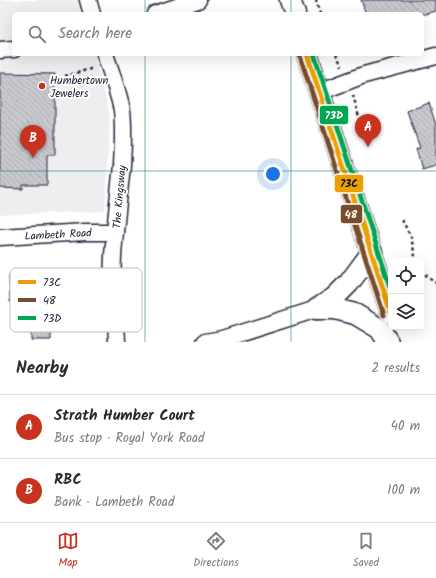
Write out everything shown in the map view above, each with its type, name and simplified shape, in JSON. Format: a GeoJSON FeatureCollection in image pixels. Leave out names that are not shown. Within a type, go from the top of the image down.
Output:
{"type":"FeatureCollection","features":[{"type":"Feature","properties":{"kind":"main road"},"geometry":{"type":"LineString","coordinates":[[290,0],[293,12]]}},
{"type":"Feature","properties":{"kind":"main road"},"geometry":{"type":"LineString","coordinates":[[308,56],[388,303]]}},
{"type":"Feature","properties":{"kind":"main road"},"geometry":{"type":"LineString","coordinates":[[317,309],[334,298],[349,282],[372,252]]}},
{"type":"Feature","properties":{"kind":"main road"},"geometry":{"type":"LineString","coordinates":[[317,309],[335,309],[355,314],[380,329],[388,342]]}},
{"type":"Feature","properties":{"kind":"main road"},"geometry":{"type":"LineString","coordinates":[[396,330],[400,342]]}},
{"type":"Feature","properties":{"kind":"street"},"geometry":{"type":"LineString","coordinates":[[88,0],[91,12]]}},
{"type":"Feature","properties":{"kind":"street"},"geometry":{"type":"LineString","coordinates":[[159,12],[179,3],[198,0]]}},
{"type":"Feature","properties":{"kind":"street"},"geometry":{"type":"LineString","coordinates":[[0,50],[12,49]]}},
{"type":"Feature","properties":{"kind":"street","name":"The Kingsway"},"geometry":{"type":"LineString","coordinates":[[106,56],[122,110],[123,128],[113,268]]}},
{"type":"Feature","properties":{"kind":"street"},"geometry":{"type":"LineString","coordinates":[[319,92],[364,75],[436,56]]}},
{"type":"Feature","properties":{"kind":"street","name":"Lambeth Road"},"geometry":{"type":"LineString","coordinates":[[0,237],[115,232]]}},
{"type":"Feature","properties":{"kind":"street"},"geometry":{"type":"LineString","coordinates":[[204,342],[222,339],[317,309]]}},
{"type":"Feature","properties":{"kind":"street","name":"The Kingsway"},"geometry":{"type":"LineString","coordinates":[[116,332],[117,342]]}},
{"type":"Feature","properties":{"kind":"path"},"geometry":{"type":"LineString","coordinates":[[316,0],[319,12]]}},
{"type":"Feature","properties":{"kind":"path"},"geometry":{"type":"LineString","coordinates":[[66,76],[95,68]]}},
{"type":"Feature","properties":{"kind":"path"},"geometry":{"type":"LineString","coordinates":[[402,220],[411,237],[415,258]]}},
{"type":"Feature","properties":{"kind":"path"},"geometry":{"type":"LineString","coordinates":[[424,273],[436,283]]}},
{"type":"Feature","properties":{"kind":"shaded area"},"geometry":{"type":"Polygon","coordinates":[[[0,0],[78,0],[82,12],[12,12],[12,56],[95,56],[110,116],[105,211],[0,215],[0,0]]]}},
{"type":"Feature","properties":{"kind":"building"},"geometry":{"type":"Polygon","coordinates":[[[361,0],[436,0],[436,11],[426,14],[424,14],[424,12],[365,12],[361,0]]]}},
{"type":"Feature","properties":{"kind":"building"},"geometry":{"type":"Polygon","coordinates":[[[0,73],[55,74],[55,155],[47,155],[47,185],[23,185],[23,189],[0,188],[0,73]]]}},
{"type":"Feature","properties":{"kind":"building"},"geometry":{"type":"Polygon","coordinates":[[[429,103],[436,125],[436,165],[422,169],[416,149],[420,148],[407,111],[429,103]]]}},
{"type":"Feature","properties":{"kind":"building"},"geometry":{"type":"Polygon","coordinates":[[[9,276],[10,276],[10,302],[9,276]]]}},
{"type":"Feature","properties":{"kind":"building"},"geometry":{"type":"Polygon","coordinates":[[[31,332],[51,332],[51,340],[31,340],[31,332]]]}},
{"type":"Feature","properties":{"kind":"transit line","name":"48"},"geometry":{"type":"LineString","coordinates":[[300,56],[384,315]]}},
{"type":"Feature","properties":{"kind":"transit line","name":"73C"},"geometry":{"type":"LineString","coordinates":[[308,56],[388,304]]}},
{"type":"Feature","properties":{"kind":"transit line","name":"73D"},"geometry":{"type":"LineString","coordinates":[[315,56],[388,281]]}},
{"type":"Feature","properties":{"kind":"place","name":"Humbertown Jewelers"},"geometry":{"type":"Point","coordinates":[42,86]}},
{"type":"Feature","properties":{"kind":"place","name":"Strath Humber Court"},"geometry":{"type":"Point","coordinates":[368,147]}},
{"type":"Feature","properties":{"kind":"place","name":"RBC"},"geometry":{"type":"Point","coordinates":[33,158]}}]}
